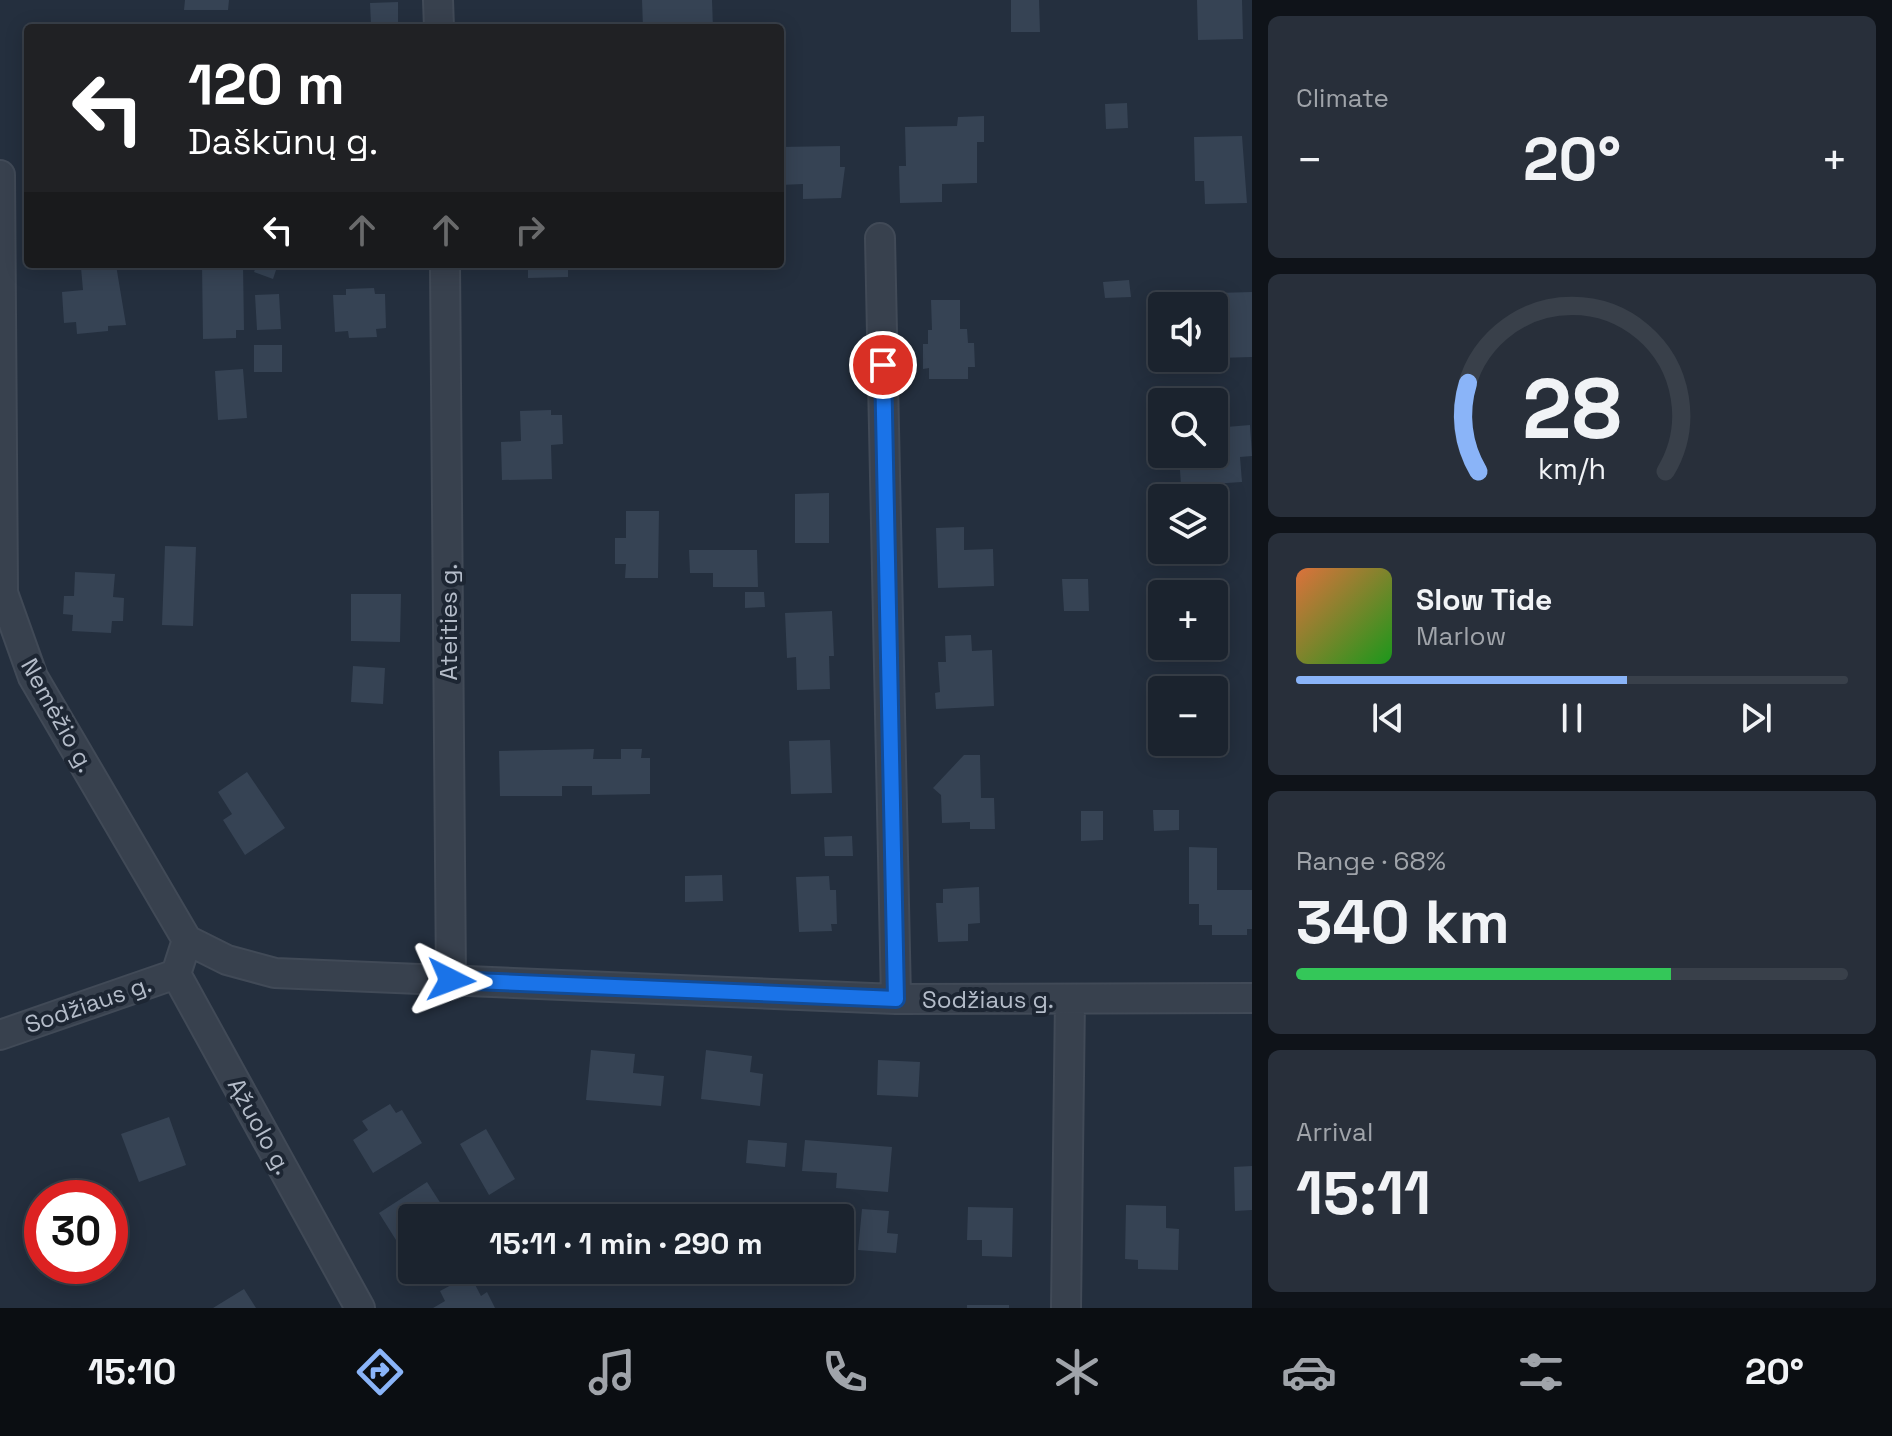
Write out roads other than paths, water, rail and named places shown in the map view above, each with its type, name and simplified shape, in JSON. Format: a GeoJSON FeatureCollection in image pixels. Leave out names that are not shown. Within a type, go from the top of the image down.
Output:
{"type":"FeatureCollection","features":[{"type":"Feature","properties":{"kind":"street"},"geometry":{"type":"LineString","coordinates":[[438,0],[439,24]]}},
{"type":"Feature","properties":{"kind":"street","name":"Nemėžio g."},"geometry":{"type":"LineString","coordinates":[[0,175],[3,593],[33,677],[187,940]]}},
{"type":"Feature","properties":{"kind":"street"},"geometry":{"type":"LineString","coordinates":[[880,238],[896,999]]}},
{"type":"Feature","properties":{"kind":"street","name":"Ateities g."},"geometry":{"type":"LineString","coordinates":[[445,268],[451,980]]}},
{"type":"Feature","properties":{"kind":"street"},"geometry":{"type":"LineString","coordinates":[[176,974],[187,940]]}},
{"type":"Feature","properties":{"kind":"street","name":"Sodžiaus g."},"geometry":{"type":"LineString","coordinates":[[187,940],[227,960],[275,973],[896,999],[1252,998]]}},
{"type":"Feature","properties":{"kind":"street","name":"Sodžiaus g."},"geometry":{"type":"LineString","coordinates":[[0,1035],[176,974]]}},
{"type":"Feature","properties":{"kind":"street","name":"Ąžuolo g."},"geometry":{"type":"LineString","coordinates":[[176,974],[360,1308]]}},
{"type":"Feature","properties":{"kind":"street","name":"Sodžiaus g."},"geometry":{"type":"LineString","coordinates":[[1066,1308],[1070,999]]}}]}
